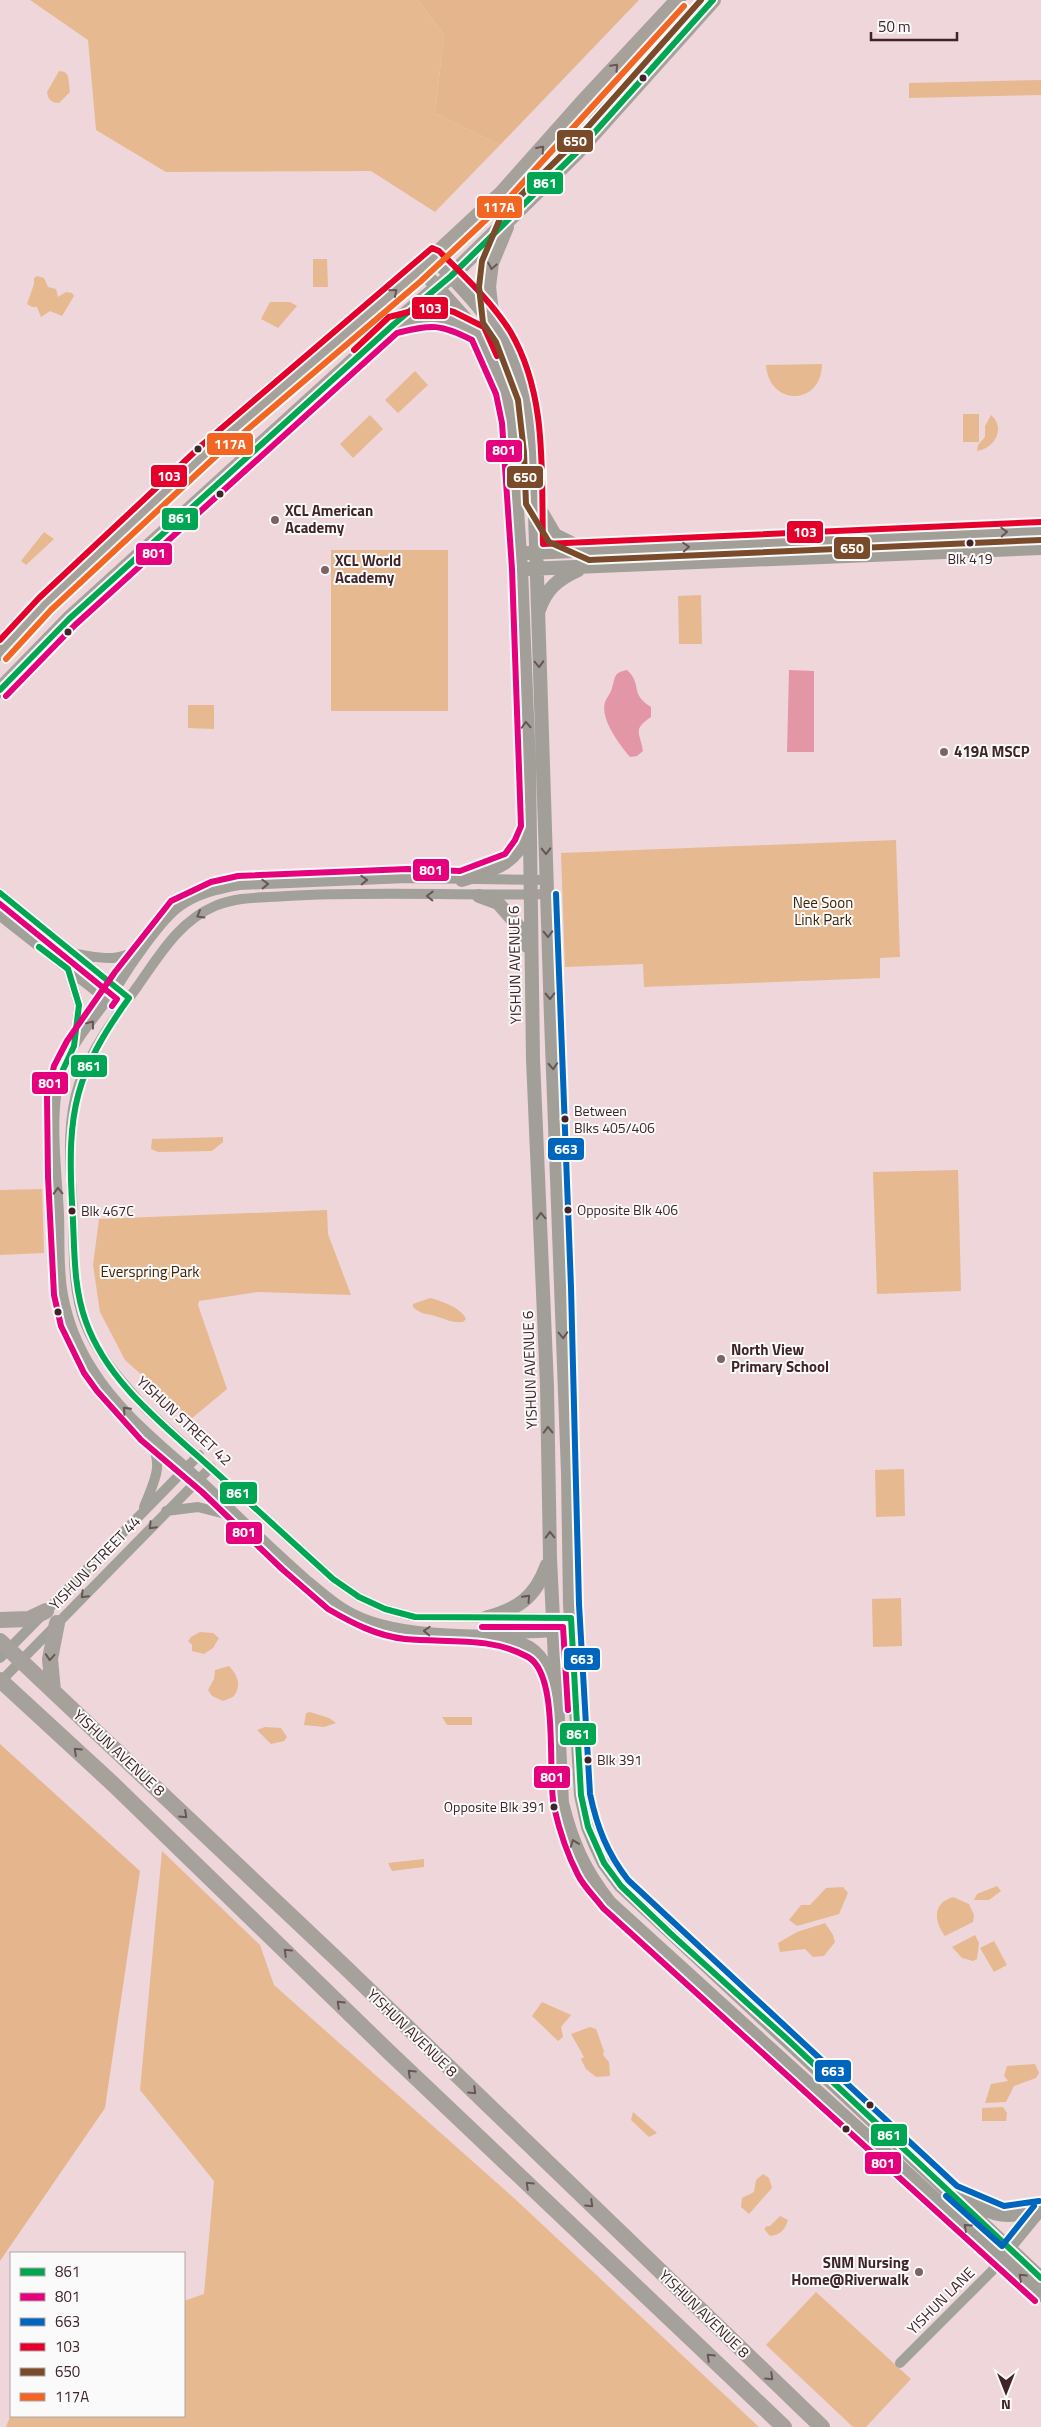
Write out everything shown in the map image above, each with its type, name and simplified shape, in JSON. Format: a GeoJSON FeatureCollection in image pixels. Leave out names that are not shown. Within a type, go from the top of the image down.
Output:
{"type":"FeatureCollection","features":[{"type":"Feature","properties":{"kind":"main road"},"geometry":{"type":"LineString","coordinates":[[0,653],[45,604],[208,451],[421,269],[502,193],[582,103],[678,0]]}},
{"type":"Feature","properties":{"kind":"main road"},"geometry":{"type":"LineString","coordinates":[[0,690],[69,619],[393,325],[452,276],[577,152],[713,0]]}},
{"type":"Feature","properties":{"kind":"main road"},"geometry":{"type":"LineString","coordinates":[[582,103],[588,110],[602,112],[620,102]]}},
{"type":"Feature","properties":{"kind":"main road"},"geometry":{"type":"LineString","coordinates":[[492,322],[488,287],[491,263],[509,220]]}},
{"type":"Feature","properties":{"kind":"main road","name":"YISHUN AVENUE 6"},"geometry":{"type":"LineString","coordinates":[[433,257],[452,276],[504,338],[527,398],[533,451],[550,1018],[562,1296],[572,1624],[582,1795],[588,1827],[604,1863],[622,1886],[670,1934],[806,2056],[952,2194],[1007,2254],[1041,2295]]}},
{"type":"Feature","properties":{"kind":"main road","name":"YISHUN AVENUE 6"},"geometry":{"type":"LineString","coordinates":[[421,269],[479,334],[504,391],[511,422],[521,569],[530,828],[533,1059],[543,1274],[550,1558],[562,1803],[568,1826],[586,1871],[610,1903],[793,2069],[1007,2254],[1041,2278]]}},
{"type":"Feature","properties":{"kind":"main road"},"geometry":{"type":"LineString","coordinates":[[393,325],[425,317],[439,317],[451,320],[479,334]]}},
{"type":"Feature","properties":{"kind":"main road"},"geometry":{"type":"LineString","coordinates":[[534,500],[555,535],[589,551]]}},
{"type":"Feature","properties":{"kind":"main road"},"geometry":{"type":"LineString","coordinates":[[520,554],[1041,531]]}},
{"type":"Feature","properties":{"kind":"main road"},"geometry":{"type":"LineString","coordinates":[[521,569],[1041,548]]}},
{"type":"Feature","properties":{"kind":"main road"},"geometry":{"type":"LineString","coordinates":[[638,550],[638,565]]}},
{"type":"Feature","properties":{"kind":"main road"},"geometry":{"type":"LineString","coordinates":[[538,615],[544,596],[552,585],[582,568]]}},
{"type":"Feature","properties":{"kind":"main road"},"geometry":{"type":"LineString","coordinates":[[462,880],[510,861],[523,845],[530,828]]}},
{"type":"Feature","properties":{"kind":"main road"},"geometry":{"type":"LineString","coordinates":[[478,896],[498,903],[514,920],[524,934],[532,961]]}},
{"type":"Feature","properties":{"kind":"main road"},"geometry":{"type":"LineString","coordinates":[[533,1059],[539,1046],[540,1026],[550,1018]]}},
{"type":"Feature","properties":{"kind":"main road"},"geometry":{"type":"LineString","coordinates":[[485,1618],[508,1612],[521,1604],[540,1583],[550,1558]]}},
{"type":"Feature","properties":{"kind":"main road"},"geometry":{"type":"LineString","coordinates":[[0,1620],[9,1621],[51,1617],[50,1659],[53,1691]]}},
{"type":"Feature","properties":{"kind":"main road"},"geometry":{"type":"LineString","coordinates":[[493,1634],[535,1650],[545,1662],[557,1692]]}},
{"type":"Feature","properties":{"kind":"main road","name":"YISHUN AVENUE 8"},"geometry":{"type":"LineString","coordinates":[[3,1649],[21,1662],[53,1691],[343,1965],[822,2427]]}},
{"type":"Feature","properties":{"kind":"main road","name":"YISHUN AVENUE 8"},"geometry":{"type":"LineString","coordinates":[[1,1681],[113,1784],[388,2052],[784,2427]]}},
{"type":"Feature","properties":{"kind":"main road"},"geometry":{"type":"LineString","coordinates":[[793,2069],[806,2056]]}},
{"type":"Feature","properties":{"kind":"main road"},"geometry":{"type":"LineString","coordinates":[[952,2194],[991,2213],[1004,2216],[1019,2216],[1041,2210]]}},
{"type":"Feature","properties":{"kind":"street","name":"YISHUN STREET 42"},"geometry":{"type":"LineString","coordinates":[[547,887],[530,880],[407,878],[240,884],[214,890],[177,907],[145,945],[74,1046],[62,1070],[56,1097],[63,1294],[74,1334],[92,1368],[103,1385],[148,1433],[333,1602],[357,1616],[405,1630],[493,1634],[572,1624]]}},
{"type":"Feature","properties":{"kind":"street","name":"YISHUN STREET 42"},"geometry":{"type":"LineString","coordinates":[[547,887],[530,894],[478,896],[315,894],[245,898],[216,906],[190,920],[172,940],[120,1010],[92,1055],[80,1083],[73,1109],[70,1134],[75,1273],[78,1299],[85,1323],[98,1349],[122,1382],[145,1408],[199,1455],[333,1579],[359,1597],[385,1609],[415,1617],[485,1618],[554,1625]]}},
{"type":"Feature","properties":{"kind":"street"},"geometry":{"type":"LineString","coordinates":[[0,893],[129,998]]}},
{"type":"Feature","properties":{"kind":"street"},"geometry":{"type":"LineString","coordinates":[[0,916],[120,1010]]}},
{"type":"Feature","properties":{"kind":"street"},"geometry":{"type":"LineString","coordinates":[[75,954],[110,959],[128,956],[145,945]]}},
{"type":"Feature","properties":{"kind":"street"},"geometry":{"type":"LineString","coordinates":[[68,969],[79,1005],[74,1046]]}},
{"type":"Feature","properties":{"kind":"street"},"geometry":{"type":"LineString","coordinates":[[142,1512],[159,1469],[158,1459],[148,1433]]}},
{"type":"Feature","properties":{"kind":"street","name":"YISHUN STREET 44"},"geometry":{"type":"LineString","coordinates":[[1,1681],[21,1662],[51,1617],[142,1512],[199,1455]]}},
{"type":"Feature","properties":{"kind":"street","name":"YISHUN STREET 44"},"geometry":{"type":"LineString","coordinates":[[3,1649],[51,1617],[166,1512],[211,1467]]}},
{"type":"Feature","properties":{"kind":"street"},"geometry":{"type":"LineString","coordinates":[[166,1512],[198,1507],[240,1518]]}},
{"type":"Feature","properties":{"kind":"street","name":"YISHUN LANE"},"geometry":{"type":"LineString","coordinates":[[900,2363],[1007,2254],[1041,2210]]}},
{"type":"Feature","properties":{"kind":"green space"},"geometry":{"type":"Polygon","coordinates":[[[30,0],[418,0],[444,35],[435,113],[500,145],[435,212],[371,171],[166,172],[96,130],[88,40],[30,0]]]}},
{"type":"Feature","properties":{"kind":"green space"},"geometry":{"type":"Polygon","coordinates":[[[59,71],[65,72],[68,76],[70,92],[59,103],[50,100],[47,92],[59,71]]]}},
{"type":"Feature","properties":{"kind":"green space"},"geometry":{"type":"Polygon","coordinates":[[[1041,80],[1041,95],[909,98],[909,83],[1041,80]]]}},
{"type":"Feature","properties":{"kind":"green space"},"geometry":{"type":"Polygon","coordinates":[[[313,259],[327,259],[328,287],[313,287],[313,259]]]}},
{"type":"Feature","properties":{"kind":"green space"},"geometry":{"type":"Polygon","coordinates":[[[37,276],[44,278],[48,287],[56,289],[58,297],[66,292],[72,293],[74,296],[62,316],[50,311],[41,317],[37,307],[27,304],[34,284],[34,278],[37,276]]]}},
{"type":"Feature","properties":{"kind":"green space"},"geometry":{"type":"Polygon","coordinates":[[[270,302],[290,302],[297,306],[278,328],[261,319],[270,302]]]}},
{"type":"Feature","properties":{"kind":"green space"},"geometry":{"type":"Polygon","coordinates":[[[822,364],[820,378],[814,388],[805,394],[795,396],[785,394],[776,388],[769,379],[766,365],[822,364]]]}},
{"type":"Feature","properties":{"kind":"green space"},"geometry":{"type":"Polygon","coordinates":[[[415,371],[428,385],[398,413],[385,400],[415,371]]]}},
{"type":"Feature","properties":{"kind":"green space"},"geometry":{"type":"Polygon","coordinates":[[[963,414],[979,414],[979,442],[963,442],[963,414]]]}},
{"type":"Feature","properties":{"kind":"green space"},"geometry":{"type":"Polygon","coordinates":[[[370,415],[383,429],[353,458],[340,444],[370,415]]]}},
{"type":"Feature","properties":{"kind":"green space"},"geometry":{"type":"Polygon","coordinates":[[[991,415],[998,426],[996,437],[989,446],[977,451],[978,445],[985,437],[985,426],[991,415]]]}},
{"type":"Feature","properties":{"kind":"green space"},"geometry":{"type":"Polygon","coordinates":[[[44,532],[54,539],[26,565],[21,561],[44,532]]]}},
{"type":"Feature","properties":{"kind":"green space"},"geometry":{"type":"Polygon","coordinates":[[[331,550],[448,550],[448,711],[331,711],[331,550]]]}},
{"type":"Feature","properties":{"kind":"green space"},"geometry":{"type":"Polygon","coordinates":[[[701,595],[702,644],[679,644],[678,596],[701,595]]]}},
{"type":"Feature","properties":{"kind":"green space"},"geometry":{"type":"Polygon","coordinates":[[[188,705],[214,705],[214,729],[188,728],[188,705]]]}},
{"type":"Feature","properties":{"kind":"green space","name":"Nee Soon Link Park"},"geometry":{"type":"Polygon","coordinates":[[[896,840],[900,957],[880,958],[880,978],[644,987],[643,964],[565,967],[561,853],[896,840]]]}},
{"type":"Feature","properties":{"kind":"green space"},"geometry":{"type":"Polygon","coordinates":[[[223,1137],[223,1142],[212,1151],[158,1152],[151,1149],[152,1139],[223,1137]]]}},
{"type":"Feature","properties":{"kind":"green space"},"geometry":{"type":"Polygon","coordinates":[[[958,1170],[961,1291],[877,1294],[873,1172],[958,1170]]]}},
{"type":"Feature","properties":{"kind":"green space"},"geometry":{"type":"Polygon","coordinates":[[[42,1189],[44,1253],[0,1255],[0,1190],[42,1189]]]}},
{"type":"Feature","properties":{"kind":"green space","name":"Everspring Park"},"geometry":{"type":"Polygon","coordinates":[[[327,1210],[328,1234],[351,1295],[258,1292],[199,1301],[198,1305],[227,1389],[191,1419],[125,1360],[100,1312],[93,1265],[99,1219],[327,1210]]]}},
{"type":"Feature","properties":{"kind":"green space"},"geometry":{"type":"Polygon","coordinates":[[[430,1298],[456,1308],[466,1319],[463,1322],[452,1321],[421,1313],[413,1307],[413,1304],[430,1298]]]}},
{"type":"Feature","properties":{"kind":"green space"},"geometry":{"type":"Polygon","coordinates":[[[904,1469],[905,1516],[876,1517],[875,1470],[904,1469]]]}},
{"type":"Feature","properties":{"kind":"green space"},"geometry":{"type":"Polygon","coordinates":[[[901,1598],[902,1646],[873,1647],[872,1599],[901,1598]]]}},
{"type":"Feature","properties":{"kind":"green space"},"geometry":{"type":"Polygon","coordinates":[[[200,1632],[213,1633],[219,1638],[213,1648],[204,1654],[192,1651],[192,1645],[188,1641],[200,1632]]]}},
{"type":"Feature","properties":{"kind":"green space"},"geometry":{"type":"Polygon","coordinates":[[[229,1666],[237,1677],[238,1685],[233,1697],[223,1701],[212,1696],[208,1690],[214,1679],[215,1670],[229,1666]]]}},
{"type":"Feature","properties":{"kind":"green space"},"geometry":{"type":"Polygon","coordinates":[[[310,1712],[329,1718],[336,1723],[324,1727],[304,1725],[306,1713],[310,1712]]]}},
{"type":"Feature","properties":{"kind":"green space"},"geometry":{"type":"Polygon","coordinates":[[[442,1717],[472,1717],[472,1725],[447,1725],[442,1717]]]}},
{"type":"Feature","properties":{"kind":"green space"},"geometry":{"type":"Polygon","coordinates":[[[265,1727],[281,1728],[287,1737],[284,1741],[271,1744],[257,1730],[265,1727]]]}},
{"type":"Feature","properties":{"kind":"green space"},"geometry":{"type":"Polygon","coordinates":[[[162,1851],[260,1945],[274,1985],[515,2199],[759,2427],[6,2427],[10,2417],[185,2417],[185,2301],[204,2294],[214,2181],[140,2090],[162,1851]]]}},
{"type":"Feature","properties":{"kind":"green space"},"geometry":{"type":"Polygon","coordinates":[[[424,1859],[424,1867],[392,1871],[388,1863],[424,1859]]]}},
{"type":"Feature","properties":{"kind":"green space"},"geometry":{"type":"Polygon","coordinates":[[[997,1886],[1001,1891],[989,1900],[974,1900],[977,1894],[997,1886]]]}},
{"type":"Feature","properties":{"kind":"green space"},"geometry":{"type":"Polygon","coordinates":[[[843,1887],[848,1893],[839,1914],[797,1926],[789,1920],[801,1905],[810,1905],[826,1888],[843,1887]]]}},
{"type":"Feature","properties":{"kind":"green space"},"geometry":{"type":"Polygon","coordinates":[[[953,1897],[969,1904],[974,1915],[973,1922],[945,1936],[937,1919],[938,1908],[946,1900],[953,1897]]]}},
{"type":"Feature","properties":{"kind":"green space"},"geometry":{"type":"Polygon","coordinates":[[[825,1923],[835,1942],[824,1956],[813,1957],[805,1949],[780,1952],[778,1943],[797,1932],[825,1923]]]}},
{"type":"Feature","properties":{"kind":"green space"},"geometry":{"type":"Polygon","coordinates":[[[975,1935],[979,1943],[977,1959],[973,1961],[962,1958],[952,1947],[975,1935]]]}},
{"type":"Feature","properties":{"kind":"green space"},"geometry":{"type":"Polygon","coordinates":[[[994,1941],[1007,1965],[994,1972],[980,1948],[994,1941]]]}},
{"type":"Feature","properties":{"kind":"green space"},"geometry":{"type":"Polygon","coordinates":[[[542,2002],[571,2015],[561,2027],[563,2037],[558,2041],[532,2016],[542,2002]]]}},
{"type":"Feature","properties":{"kind":"green space"},"geometry":{"type":"Polygon","coordinates":[[[590,2027],[596,2029],[604,2051],[603,2055],[609,2062],[610,2076],[596,2077],[586,2069],[581,2059],[584,2057],[571,2034],[590,2027]]]}},
{"type":"Feature","properties":{"kind":"green space"},"geometry":{"type":"Polygon","coordinates":[[[1035,2064],[1039,2073],[1036,2078],[1014,2086],[1006,2102],[985,2103],[991,2084],[1008,2081],[1004,2076],[1007,2066],[1035,2064]]]}},
{"type":"Feature","properties":{"kind":"green space"},"geometry":{"type":"Polygon","coordinates":[[[1003,2107],[1007,2113],[1006,2121],[982,2121],[982,2108],[1003,2107]]]}},
{"type":"Feature","properties":{"kind":"green space"},"geometry":{"type":"Polygon","coordinates":[[[633,2112],[657,2133],[649,2137],[631,2120],[633,2112]]]}},
{"type":"Feature","properties":{"kind":"green space"},"geometry":{"type":"Polygon","coordinates":[[[763,2174],[769,2178],[772,2188],[749,2214],[741,2207],[742,2198],[754,2192],[756,2180],[763,2174]]]}},
{"type":"Feature","properties":{"kind":"green space"},"geometry":{"type":"Polygon","coordinates":[[[780,2216],[788,2220],[785,2227],[779,2233],[770,2236],[764,2229],[780,2216]]]}},
{"type":"Feature","properties":{"kind":"green space"},"geometry":{"type":"Polygon","coordinates":[[[816,2292],[911,2379],[866,2427],[853,2427],[766,2345],[816,2292]]]}},
{"type":"Feature","properties":{"kind":"shaded area"},"geometry":{"type":"Polygon","coordinates":[[[418,0],[639,0],[500,145],[435,113],[444,35],[418,0]]]}},
{"type":"Feature","properties":{"kind":"shaded area"},"geometry":{"type":"Polygon","coordinates":[[[627,670],[632,675],[640,697],[651,707],[651,717],[639,728],[643,751],[637,756],[630,757],[612,731],[604,709],[616,676],[619,672],[627,670]]]}},
{"type":"Feature","properties":{"kind":"shaded area"},"geometry":{"type":"Polygon","coordinates":[[[789,670],[814,671],[814,752],[787,752],[789,670]]]}},
{"type":"Feature","properties":{"kind":"shaded area"},"geometry":{"type":"Polygon","coordinates":[[[0,1744],[140,1871],[105,2108],[0,2261],[0,1744]]]}},
{"type":"Feature","properties":{"kind":"transit line","name":"650"},"geometry":{"type":"LineString","coordinates":[[701,0],[571,146],[502,214],[482,261],[479,287],[483,323],[496,342],[518,400],[524,452],[526,504],[549,542],[589,560],[1041,540]]}},
{"type":"Feature","properties":{"kind":"transit line","name":"861"},"geometry":{"type":"LineString","coordinates":[[0,690],[69,619],[393,325],[451,276],[577,152],[713,0]]}},
{"type":"Feature","properties":{"kind":"transit line","name":"117A"},"geometry":{"type":"LineString","coordinates":[[6,659],[51,610],[214,458],[421,281],[508,199],[684,6]]}},
{"type":"Feature","properties":{"kind":"transit line","name":"103"},"geometry":{"type":"LineString","coordinates":[[0,640],[39,598],[202,445],[432,248],[439,251],[494,309],[510,331],[522,356],[531,381],[537,408],[542,462],[543,544],[1041,522]]}},
{"type":"Feature","properties":{"kind":"transit line","name":"103"},"geometry":{"type":"LineString","coordinates":[[354,350],[389,317],[424,308],[439,308],[454,312],[484,327],[497,356]]}},
{"type":"Feature","properties":{"kind":"transit line","name":"801"},"geometry":{"type":"LineString","coordinates":[[6,696],[75,625],[397,333],[436,327],[444,328],[472,340],[496,394],[502,423],[512,569],[521,826],[515,840],[505,854],[460,871],[407,869],[238,876],[211,882],[171,901],[115,972],[67,1041],[54,1066],[47,1097],[48,1177],[54,1295],[61,1326],[84,1373],[97,1391],[141,1440],[202,1492],[282,1569],[328,1609],[356,1624],[385,1635],[405,1639],[483,1643],[514,1650],[528,1657],[538,1667],[545,1683],[548,1704],[554,1807],[570,1859],[586,1888],[603,1908],[1035,2301]]}},
{"type":"Feature","properties":{"kind":"transit line","name":"861"},"geometry":{"type":"LineString","coordinates":[[0,893],[129,998],[97,1049],[86,1072],[78,1094],[71,1143],[74,1248],[78,1293],[86,1322],[96,1344],[123,1384],[156,1419],[333,1579],[359,1597],[385,1609],[415,1617],[571,1618],[581,1795],[588,1827],[604,1863],[621,1886],[671,1934],[787,2039],[1041,2278]]}},
{"type":"Feature","properties":{"kind":"transit line","name":"663"},"geometry":{"type":"LineString","coordinates":[[556,894],[571,1287],[579,1604],[590,1794],[600,1829],[614,1860],[628,1880],[957,2186],[1004,2206],[1039,2201]]}},
{"type":"Feature","properties":{"kind":"transit line","name":"801"},"geometry":{"type":"LineString","coordinates":[[0,904],[117,999],[112,1006]]}},
{"type":"Feature","properties":{"kind":"transit line","name":"861"},"geometry":{"type":"LineString","coordinates":[[39,947],[68,969],[79,1005],[74,1046],[61,1074]]}},
{"type":"Feature","properties":{"kind":"transit line","name":"801"},"geometry":{"type":"LineString","coordinates":[[482,1627],[563,1627],[568,1710]]}},
{"type":"Feature","properties":{"kind":"transit line","name":"663"},"geometry":{"type":"LineString","coordinates":[[946,2196],[1002,2246],[1034,2206]]}},
{"type":"Feature","properties":{"kind":"place","name":"XCL American Academy"},"geometry":{"type":"Point","coordinates":[275,520]}},
{"type":"Feature","properties":{"kind":"place","name":"Blk 419"},"geometry":{"type":"Point","coordinates":[970,543]}},
{"type":"Feature","properties":{"kind":"place","name":"XCL World Academy"},"geometry":{"type":"Point","coordinates":[325,570]}},
{"type":"Feature","properties":{"kind":"place","name":"419A MSCP"},"geometry":{"type":"Point","coordinates":[944,752]}},
{"type":"Feature","properties":{"kind":"place","name":"Between Blks 405/406"},"geometry":{"type":"Point","coordinates":[565,1119]}},
{"type":"Feature","properties":{"kind":"place","name":"Opposite Blk 406"},"geometry":{"type":"Point","coordinates":[568,1210]}},
{"type":"Feature","properties":{"kind":"place","name":"Blk 467C"},"geometry":{"type":"Point","coordinates":[72,1211]}},
{"type":"Feature","properties":{"kind":"place","name":"North View Primary School"},"geometry":{"type":"Point","coordinates":[721,1359]}},
{"type":"Feature","properties":{"kind":"place","name":"Blk 391"},"geometry":{"type":"Point","coordinates":[588,1760]}},
{"type":"Feature","properties":{"kind":"place","name":"Opposite Blk 391"},"geometry":{"type":"Point","coordinates":[554,1807]}},
{"type":"Feature","properties":{"kind":"place","name":"SNM Nursing Home@Riverwalk"},"geometry":{"type":"Point","coordinates":[919,2272]}}]}
